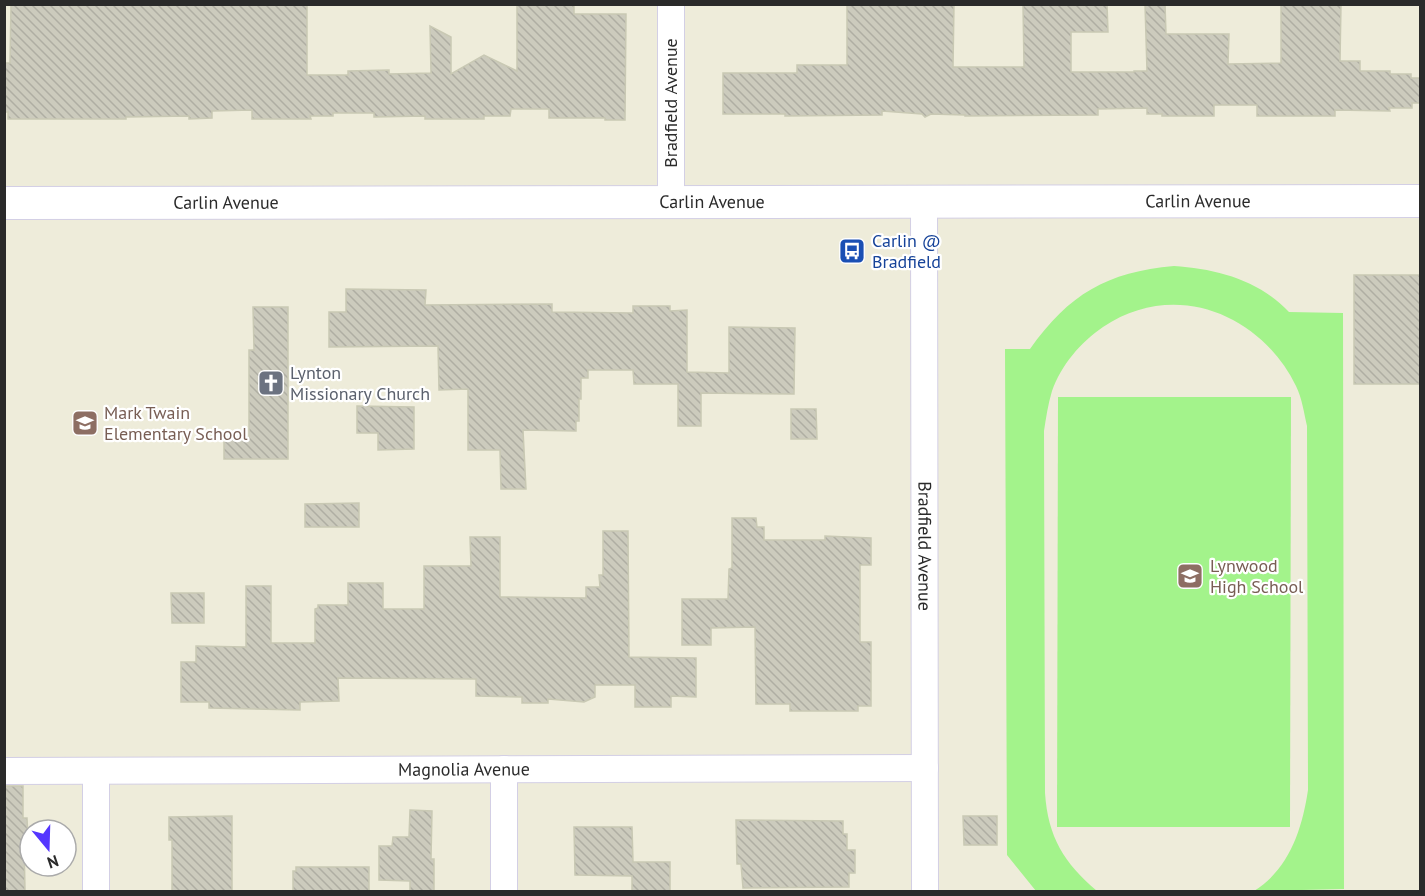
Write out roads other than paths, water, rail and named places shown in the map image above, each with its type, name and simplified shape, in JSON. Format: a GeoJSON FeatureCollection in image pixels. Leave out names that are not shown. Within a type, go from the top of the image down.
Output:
{"type":"FeatureCollection","features":[{"type":"Feature","properties":{"kind":"street","name":"Bradfield Avenue"},"geometry":{"type":"LineString","coordinates":[[671,4],[671,202]]}},
{"type":"Feature","properties":{"kind":"street","name":"Bradfield Avenue"},"geometry":{"type":"LineString","coordinates":[[924,201],[925,891]]}},
{"type":"Feature","properties":{"kind":"street","name":"Carlin Avenue"},"geometry":{"type":"LineString","coordinates":[[4,203],[1420,201]]}},
{"type":"Feature","properties":{"kind":"street","name":"Magnolia Avenue"},"geometry":{"type":"LineString","coordinates":[[4,771],[925,768]]}},
{"type":"Feature","properties":{"kind":"street"},"geometry":{"type":"LineString","coordinates":[[504,770],[504,891]]}},
{"type":"Feature","properties":{"kind":"street"},"geometry":{"type":"LineString","coordinates":[[96,771],[96,891]]}},
{"type":"Feature","properties":{"kind":"place","name":"Carlin @ Bradfield"},"geometry":{"type":"Point","coordinates":[852,251]}},
{"type":"Feature","properties":{"kind":"place","name":"Lynton Missionary Church"},"geometry":{"type":"Point","coordinates":[271,383]}},
{"type":"Feature","properties":{"kind":"place","name":"Mark Twain Elementary School"},"geometry":{"type":"Point","coordinates":[85,423]}},
{"type":"Feature","properties":{"kind":"place","name":"Lynwood High School"},"geometry":{"type":"Point","coordinates":[1190,576]}}]}
